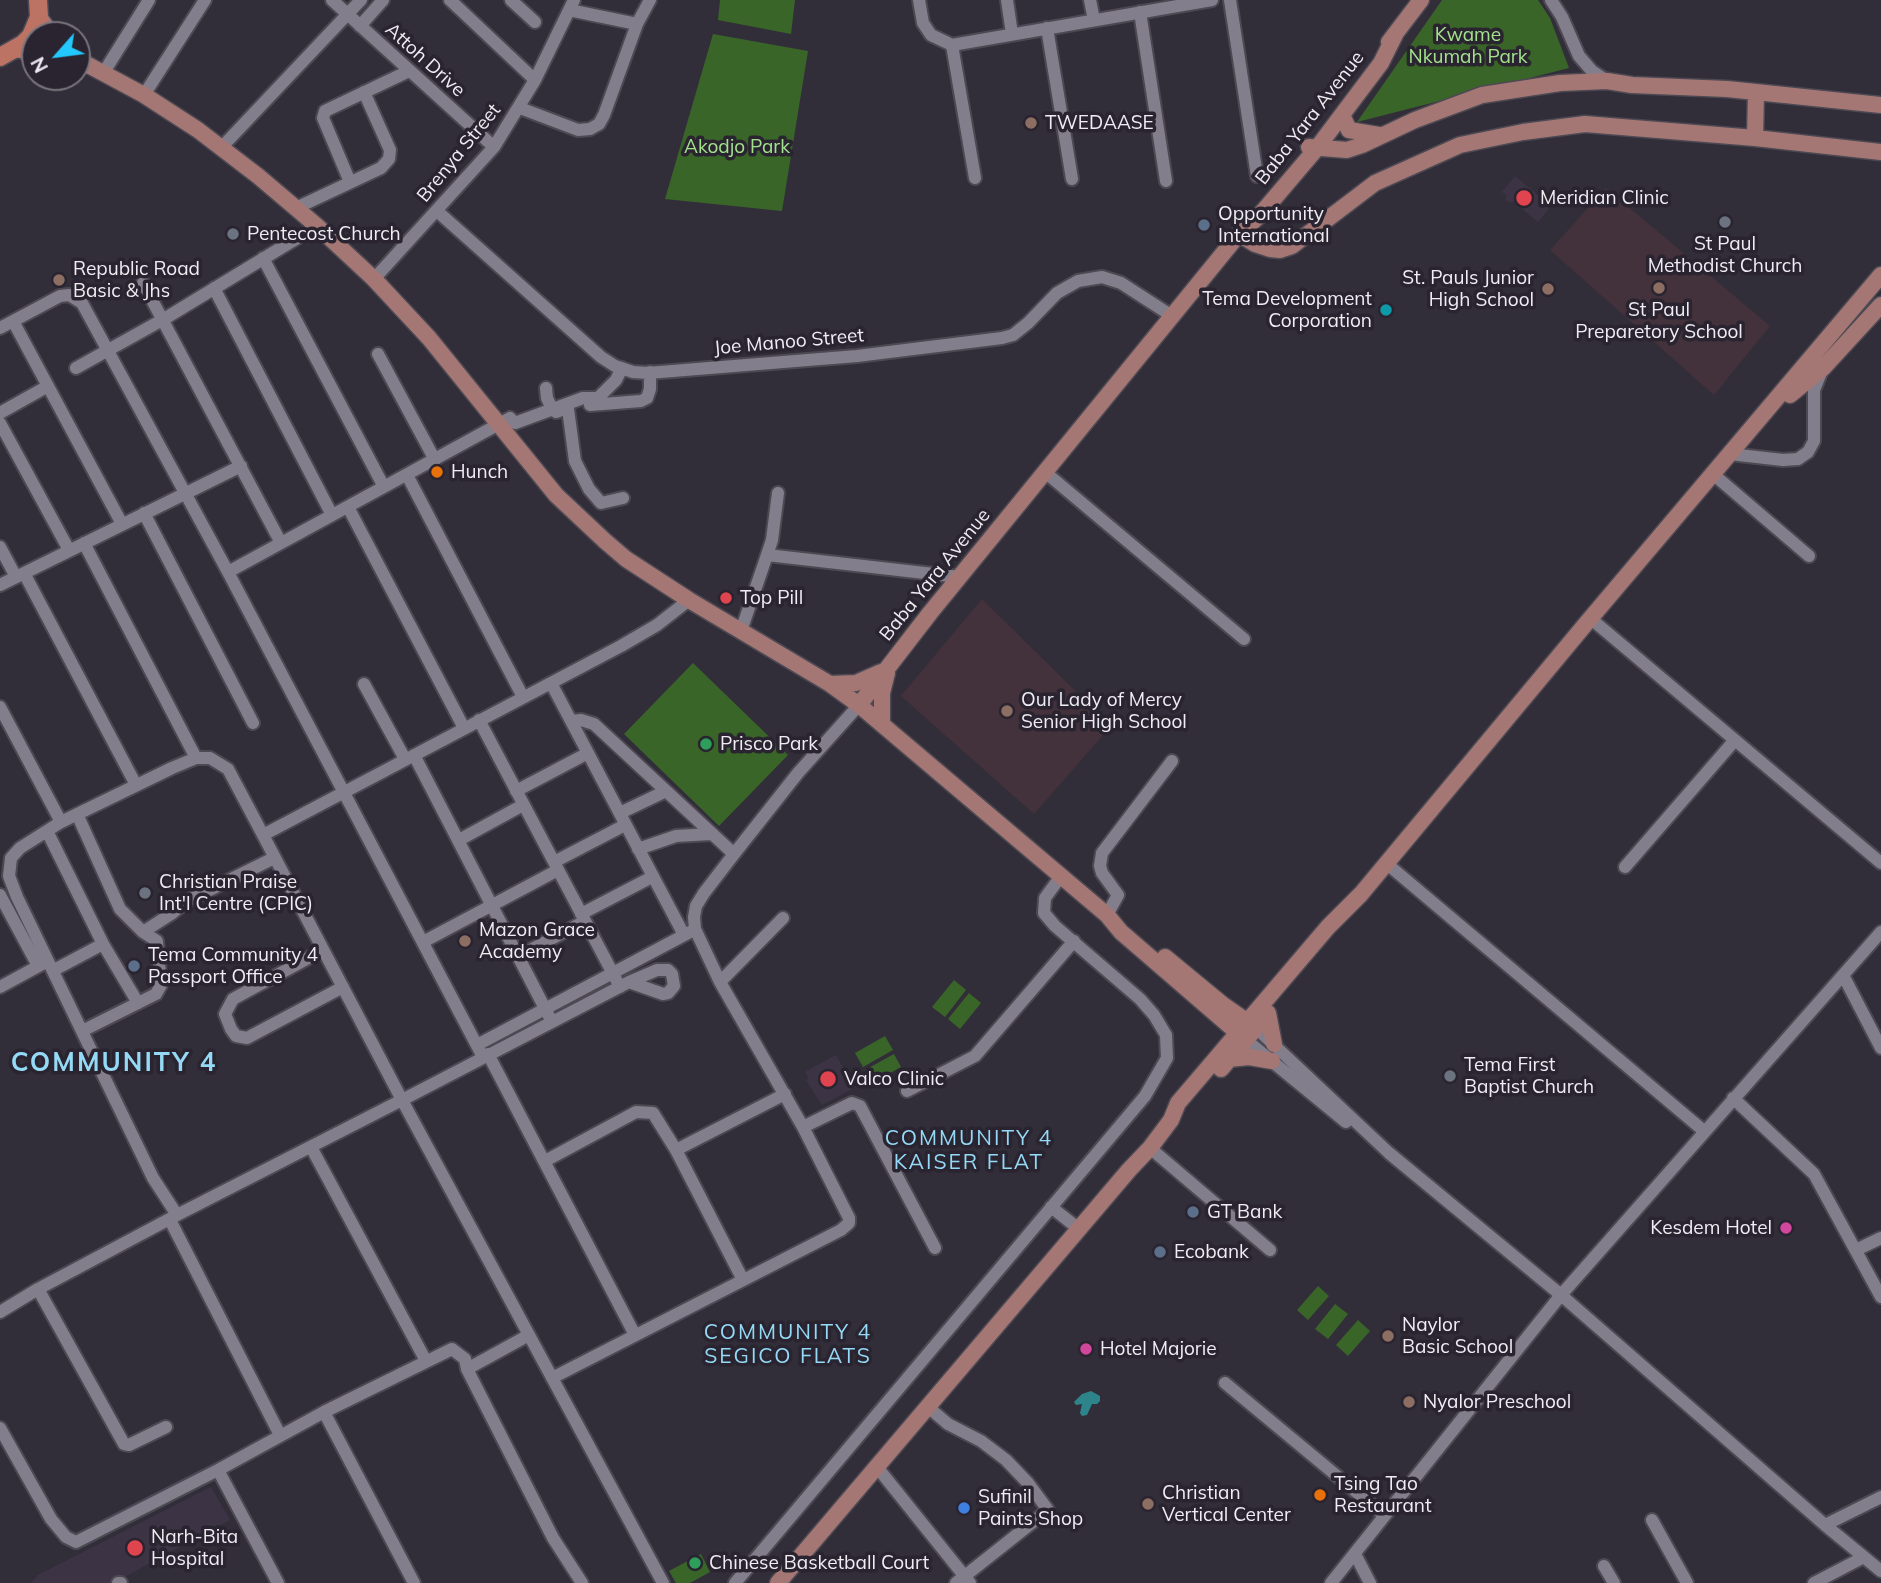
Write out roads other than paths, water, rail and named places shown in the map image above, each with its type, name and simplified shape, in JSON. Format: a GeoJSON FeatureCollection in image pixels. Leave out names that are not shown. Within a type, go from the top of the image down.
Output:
{"type":"FeatureCollection","features":[{"type":"Feature","properties":{"kind":"highway"},"geometry":{"type":"LineString","coordinates":[[5,53],[31,36],[38,8]]}},
{"type":"Feature","properties":{"kind":"main road","name":"Baba Yara Avenue"},"geometry":{"type":"LineString","coordinates":[[859,705],[1239,234],[1250,221],[1260,215],[1312,148],[1375,57],[1421,0]]}},
{"type":"Feature","properties":{"kind":"main road","name":"Baba Yara Avenue"},"geometry":{"type":"LineString","coordinates":[[1312,148],[1342,115],[1381,63],[1395,35]]}},
{"type":"Feature","properties":{"kind":"main road"},"geometry":{"type":"LineString","coordinates":[[91,66],[144,95],[221,148],[317,226],[374,279],[429,338],[556,495],[626,559],[830,684],[882,722],[1107,915],[1121,932],[1246,1031]]}},
{"type":"Feature","properties":{"kind":"main road"},"geometry":{"type":"LineString","coordinates":[[1312,148],[1347,150],[1482,95],[1560,83],[1607,81],[1632,85],[1727,89],[1881,105]]}},
{"type":"Feature","properties":{"kind":"main road"},"geometry":{"type":"LineString","coordinates":[[1755,138],[1756,93]]}},
{"type":"Feature","properties":{"kind":"main road"},"geometry":{"type":"LineString","coordinates":[[1342,115],[1349,130],[1380,135]]}},
{"type":"Feature","properties":{"kind":"main road"},"geometry":{"type":"LineString","coordinates":[[1239,234],[1255,244],[1280,250],[1292,246],[1375,183],[1460,145],[1523,132],[1585,124],[1881,152]]}},
{"type":"Feature","properties":{"kind":"main road"},"geometry":{"type":"LineString","coordinates":[[778,1583],[1150,1148],[1171,1120],[1186,1109],[1223,1058],[1266,1008],[1328,927],[1361,894],[1590,618],[1881,275]]}},
{"type":"Feature","properties":{"kind":"main road"},"geometry":{"type":"LineString","coordinates":[[1744,437],[1823,368],[1881,305]]}},
{"type":"Feature","properties":{"kind":"main road"},"geometry":{"type":"LineString","coordinates":[[830,684],[868,680],[889,665]]}},
{"type":"Feature","properties":{"kind":"main road"},"geometry":{"type":"LineString","coordinates":[[882,722],[882,693],[889,665]]}},
{"type":"Feature","properties":{"kind":"main road"},"geometry":{"type":"LineString","coordinates":[[1217,1008],[1266,1008]]}},
{"type":"Feature","properties":{"kind":"main road"},"geometry":{"type":"LineString","coordinates":[[1217,1008],[1223,1058]]}},
{"type":"Feature","properties":{"kind":"main road"},"geometry":{"type":"LineString","coordinates":[[1266,1008],[1274,1044]]}},
{"type":"Feature","properties":{"kind":"main road"},"geometry":{"type":"LineString","coordinates":[[1223,1058],[1249,1057],[1272,1062]]}},
{"type":"Feature","properties":{"kind":"street"},"geometry":{"type":"LineString","coordinates":[[104,72],[149,0]]}},
{"type":"Feature","properties":{"kind":"street"},"geometry":{"type":"LineString","coordinates":[[144,95],[205,0]]}},
{"type":"Feature","properties":{"kind":"street","name":"Attoh Drive"},"geometry":{"type":"LineString","coordinates":[[332,0],[494,147]]}},
{"type":"Feature","properties":{"kind":"street"},"geometry":{"type":"LineString","coordinates":[[221,148],[361,0]]}},
{"type":"Feature","properties":{"kind":"street"},"geometry":{"type":"LineString","coordinates":[[360,26],[383,0]]}},
{"type":"Feature","properties":{"kind":"street"},"geometry":{"type":"LineString","coordinates":[[450,0],[535,80]]}},
{"type":"Feature","properties":{"kind":"street"},"geometry":{"type":"LineString","coordinates":[[511,0],[535,22]]}},
{"type":"Feature","properties":{"kind":"street"},"geometry":{"type":"LineString","coordinates":[[520,108],[578,130],[590,129],[598,124],[604,115],[637,24],[650,0]]}},
{"type":"Feature","properties":{"kind":"street"},"geometry":{"type":"LineString","coordinates":[[919,0],[923,23],[931,36],[952,45],[1212,0]]}},
{"type":"Feature","properties":{"kind":"street"},"geometry":{"type":"LineString","coordinates":[[1007,0],[1012,34]]}},
{"type":"Feature","properties":{"kind":"street"},"geometry":{"type":"LineString","coordinates":[[1090,0],[1094,20]]}},
{"type":"Feature","properties":{"kind":"street"},"geometry":{"type":"LineString","coordinates":[[1230,0],[1257,176]]}},
{"type":"Feature","properties":{"kind":"street"},"geometry":{"type":"LineString","coordinates":[[1551,0],[1579,56],[1592,71],[1607,81]]}},
{"type":"Feature","properties":{"kind":"street"},"geometry":{"type":"LineString","coordinates":[[571,5],[637,24]]}},
{"type":"Feature","properties":{"kind":"street","name":"Brenya Street"},"geometry":{"type":"LineString","coordinates":[[374,279],[494,147],[520,108],[571,5]]}},
{"type":"Feature","properties":{"kind":"street"},"geometry":{"type":"LineString","coordinates":[[1140,12],[1166,181]]}},
{"type":"Feature","properties":{"kind":"street"},"geometry":{"type":"LineString","coordinates":[[1047,28],[1072,179]]}},
{"type":"Feature","properties":{"kind":"street"},"geometry":{"type":"LineString","coordinates":[[952,45],[975,178]]}},
{"type":"Feature","properties":{"kind":"street"},"geometry":{"type":"LineString","coordinates":[[351,183],[323,114],[329,108],[409,71]]}},
{"type":"Feature","properties":{"kind":"street"},"geometry":{"type":"LineString","coordinates":[[296,208],[381,168],[390,154],[364,92]]}},
{"type":"Feature","properties":{"kind":"street","name":"Joe Manoo Street"},"geometry":{"type":"LineString","coordinates":[[437,211],[601,357],[622,368],[650,372],[857,356],[1002,338],[1013,335],[1028,323],[1057,293],[1078,281],[1102,277],[1121,282],[1172,316]]}},
{"type":"Feature","properties":{"kind":"street"},"geometry":{"type":"LineString","coordinates":[[76,368],[164,319],[317,226]]}},
{"type":"Feature","properties":{"kind":"street"},"geometry":{"type":"LineString","coordinates":[[263,258],[384,487]]}},
{"type":"Feature","properties":{"kind":"street"},"geometry":{"type":"LineString","coordinates":[[144,283],[281,543]]}},
{"type":"Feature","properties":{"kind":"street"},"geometry":{"type":"LineString","coordinates":[[214,288],[332,515]]}},
{"type":"Feature","properties":{"kind":"street"},"geometry":{"type":"LineString","coordinates":[[0,328],[60,296],[69,295],[82,303],[228,572],[423,942],[545,1161],[635,1335]]}},
{"type":"Feature","properties":{"kind":"street"},"geometry":{"type":"LineString","coordinates":[[13,321],[122,524]]}},
{"type":"Feature","properties":{"kind":"street"},"geometry":{"type":"LineString","coordinates":[[378,354],[435,460]]}},
{"type":"Feature","properties":{"kind":"street"},"geometry":{"type":"LineString","coordinates":[[228,572],[510,418],[515,423],[583,398],[598,398],[616,380],[622,368]]}},
{"type":"Feature","properties":{"kind":"street"},"geometry":{"type":"LineString","coordinates":[[1730,454],[1783,460],[1798,459],[1808,452],[1814,441],[1814,390],[1823,368]]}},
{"type":"Feature","properties":{"kind":"street"},"geometry":{"type":"LineString","coordinates":[[546,388],[547,398],[556,412],[600,403],[641,401],[647,398],[650,389],[650,372]]}},
{"type":"Feature","properties":{"kind":"street"},"geometry":{"type":"LineString","coordinates":[[0,413],[48,386]]}},
{"type":"Feature","properties":{"kind":"street"},"geometry":{"type":"LineString","coordinates":[[568,409],[575,461],[589,489],[601,503],[623,498]]}},
{"type":"Feature","properties":{"kind":"street"},"geometry":{"type":"LineString","coordinates":[[0,423],[69,550]]}},
{"type":"Feature","properties":{"kind":"street"},"geometry":{"type":"LineString","coordinates":[[0,585],[241,466]]}},
{"type":"Feature","properties":{"kind":"street"},"geometry":{"type":"LineString","coordinates":[[1045,472],[1244,639]]}},
{"type":"Feature","properties":{"kind":"street"},"geometry":{"type":"LineString","coordinates":[[1713,474],[1808,556]]}},
{"type":"Feature","properties":{"kind":"street"},"geometry":{"type":"LineString","coordinates":[[407,475],[523,697]]}},
{"type":"Feature","properties":{"kind":"street"},"geometry":{"type":"LineString","coordinates":[[741,631],[772,540],[778,493]]}},
{"type":"Feature","properties":{"kind":"street"},"geometry":{"type":"LineString","coordinates":[[348,507],[464,728]]}},
{"type":"Feature","properties":{"kind":"street"},"geometry":{"type":"LineString","coordinates":[[144,513],[253,723]]}},
{"type":"Feature","properties":{"kind":"street"},"geometry":{"type":"LineString","coordinates":[[84,543],[196,758]]}},
{"type":"Feature","properties":{"kind":"street"},"geometry":{"type":"LineString","coordinates":[[0,547],[20,575],[136,786]]}},
{"type":"Feature","properties":{"kind":"street"},"geometry":{"type":"LineString","coordinates":[[767,555],[960,577]]}},
{"type":"Feature","properties":{"kind":"street"},"geometry":{"type":"LineString","coordinates":[[263,835],[657,625],[689,600]]}},
{"type":"Feature","properties":{"kind":"street"},"geometry":{"type":"LineString","coordinates":[[1590,618],[1881,863]]}},
{"type":"Feature","properties":{"kind":"street"},"geometry":{"type":"LineString","coordinates":[[551,683],[652,877],[690,932],[785,1094],[849,1223],[841,1230],[552,1378]]}},
{"type":"Feature","properties":{"kind":"street"},"geometry":{"type":"LineString","coordinates":[[364,684],[458,840],[549,1016]]}},
{"type":"Feature","properties":{"kind":"street"},"geometry":{"type":"LineString","coordinates":[[0,1312],[38,1289],[402,1100],[549,1016],[613,974],[690,932],[696,906],[734,853],[798,773],[859,705]]}},
{"type":"Feature","properties":{"kind":"street"},"geometry":{"type":"LineString","coordinates":[[0,706],[61,822]]}},
{"type":"Feature","properties":{"kind":"street"},"geometry":{"type":"LineString","coordinates":[[479,720],[613,974],[625,985],[549,1016]]}},
{"type":"Feature","properties":{"kind":"street"},"geometry":{"type":"LineString","coordinates":[[572,721],[581,720],[594,724],[734,853]]}},
{"type":"Feature","properties":{"kind":"street"},"geometry":{"type":"LineString","coordinates":[[1625,867],[1735,740]]}},
{"type":"Feature","properties":{"kind":"street"},"geometry":{"type":"LineString","coordinates":[[516,791],[588,753]]}},
{"type":"Feature","properties":{"kind":"street"},"geometry":{"type":"LineString","coordinates":[[280,1435],[82,1031],[47,966],[9,876],[11,858],[20,848],[61,822],[196,758],[210,758],[228,769],[402,1100],[663,1583]]}},
{"type":"Feature","properties":{"kind":"street"},"geometry":{"type":"LineString","coordinates":[[1107,915],[1118,895],[1102,873],[1102,853],[1172,761]]}},
{"type":"Feature","properties":{"kind":"street"},"geometry":{"type":"LineString","coordinates":[[423,942],[492,905],[556,866],[666,791]]}},
{"type":"Feature","properties":{"kind":"street"},"geometry":{"type":"LineString","coordinates":[[458,840],[523,805]]}},
{"type":"Feature","properties":{"kind":"street"},"geometry":{"type":"LineString","coordinates":[[78,814],[120,909],[143,932],[157,941],[161,985],[156,994],[82,1031]]}},
{"type":"Feature","properties":{"kind":"street"},"geometry":{"type":"LineString","coordinates":[[47,831],[103,944],[138,1003]]}},
{"type":"Feature","properties":{"kind":"street"},"geometry":{"type":"LineString","coordinates":[[638,849],[676,836],[711,834]]}},
{"type":"Feature","properties":{"kind":"street"},"geometry":{"type":"LineString","coordinates":[[143,932],[187,901],[274,858]]}},
{"type":"Feature","properties":{"kind":"street"},"geometry":{"type":"LineString","coordinates":[[1386,863],[1704,1131]]}},
{"type":"Feature","properties":{"kind":"street"},"geometry":{"type":"LineString","coordinates":[[735,1583],[1153,1085],[1167,1058],[1166,1035],[1154,1015],[1140,999],[1044,913],[1045,898],[1061,876]]}},
{"type":"Feature","properties":{"kind":"street"},"geometry":{"type":"LineString","coordinates":[[519,956],[652,877]]}},
{"type":"Feature","properties":{"kind":"street"},"geometry":{"type":"LineString","coordinates":[[0,895],[47,966]]}},
{"type":"Feature","properties":{"kind":"street"},"geometry":{"type":"LineString","coordinates":[[720,982],[783,918]]}},
{"type":"Feature","properties":{"kind":"street"},"geometry":{"type":"LineString","coordinates":[[1331,1583],[1561,1295],[1881,932]]}},
{"type":"Feature","properties":{"kind":"street"},"geometry":{"type":"LineString","coordinates":[[907,1091],[982,1051],[1074,941]]}},
{"type":"Feature","properties":{"kind":"street"},"geometry":{"type":"LineString","coordinates":[[0,987],[103,944]]}},
{"type":"Feature","properties":{"kind":"street"},"geometry":{"type":"LineString","coordinates":[[323,950],[233,999],[225,1014],[231,1029],[236,1036],[247,1038],[343,987]]}},
{"type":"Feature","properties":{"kind":"street"},"geometry":{"type":"LineString","coordinates":[[1843,975],[1881,1048]]}},
{"type":"Feature","properties":{"kind":"street"},"geometry":{"type":"LineString","coordinates":[[1246,1031],[1274,1044],[1389,1153],[1561,1295],[1881,1571]]}},
{"type":"Feature","properties":{"kind":"street"},"geometry":{"type":"LineString","coordinates":[[1246,1031],[1272,1062],[1362,1135],[1389,1153]]}},
{"type":"Feature","properties":{"kind":"street"},"geometry":{"type":"LineString","coordinates":[[676,1150],[785,1094]]}},
{"type":"Feature","properties":{"kind":"street"},"geometry":{"type":"LineString","coordinates":[[1733,1098],[1814,1174],[1881,1297]]}},
{"type":"Feature","properties":{"kind":"street"},"geometry":{"type":"LineString","coordinates":[[803,1127],[852,1103],[860,1106],[934,1248]]}},
{"type":"Feature","properties":{"kind":"street"},"geometry":{"type":"LineString","coordinates":[[545,1161],[642,1111],[657,1117],[743,1280]]}},
{"type":"Feature","properties":{"kind":"street"},"geometry":{"type":"LineString","coordinates":[[311,1147],[426,1361]]}},
{"type":"Feature","properties":{"kind":"street"},"geometry":{"type":"LineString","coordinates":[[1150,1148],[1270,1250]]}},
{"type":"Feature","properties":{"kind":"street"},"geometry":{"type":"LineString","coordinates":[[1051,1207],[1079,1229]]}},
{"type":"Feature","properties":{"kind":"street"},"geometry":{"type":"LineString","coordinates":[[1856,1250],[1881,1238]]}},
{"type":"Feature","properties":{"kind":"street"},"geometry":{"type":"LineString","coordinates":[[38,1289],[124,1444],[129,1445],[166,1427]]}},
{"type":"Feature","properties":{"kind":"street"},"geometry":{"type":"LineString","coordinates":[[467,1369],[529,1335]]}},
{"type":"Feature","properties":{"kind":"street"},"geometry":{"type":"LineString","coordinates":[[0,1428],[51,1519],[66,1537],[74,1542],[452,1349],[463,1356],[467,1369],[553,1538],[582,1583]]}},
{"type":"Feature","properties":{"kind":"street"},"geometry":{"type":"LineString","coordinates":[[1225,1383],[1384,1516]]}},
{"type":"Feature","properties":{"kind":"street"},"geometry":{"type":"LineString","coordinates":[[877,1467],[963,1580],[1048,1510],[1006,1460],[981,1441],[948,1424],[928,1407]]}},
{"type":"Feature","properties":{"kind":"street"},"geometry":{"type":"LineString","coordinates":[[324,1412],[414,1583]]}},
{"type":"Feature","properties":{"kind":"street"},"geometry":{"type":"LineString","coordinates":[[218,1470],[278,1583]]}},
{"type":"Feature","properties":{"kind":"street"},"geometry":{"type":"LineString","coordinates":[[1825,1525],[1881,1497]]}},
{"type":"Feature","properties":{"kind":"street"},"geometry":{"type":"LineString","coordinates":[[1651,1520],[1686,1583]]}},
{"type":"Feature","properties":{"kind":"street"},"geometry":{"type":"LineString","coordinates":[[1354,1554],[1370,1583]]}},
{"type":"Feature","properties":{"kind":"street"},"geometry":{"type":"LineString","coordinates":[[1814,1583],[1864,1557]]}},
{"type":"Feature","properties":{"kind":"street"},"geometry":{"type":"LineString","coordinates":[[1604,1566],[1614,1583]]}},
{"type":"Feature","properties":{"kind":"water"},"geometry":{"type":"Polygon","coordinates":[[[1091,1391],[1100,1396],[1100,1401],[1092,1404],[1087,1415],[1082,1416],[1082,1404],[1076,1405],[1074,1402],[1082,1394],[1091,1391]]]}},
{"type":"Feature","properties":{"kind":"place","name":"TWEDAASE"},"geometry":{"type":"Point","coordinates":[1031,123]}},
{"type":"Feature","properties":{"kind":"place","name":"Meridian Clinic"},"geometry":{"type":"Point","coordinates":[1524,198]}},
{"type":"Feature","properties":{"kind":"place","name":"St Paul Methodist Church"},"geometry":{"type":"Point","coordinates":[1725,222]}},
{"type":"Feature","properties":{"kind":"place","name":"Opportunity International"},"geometry":{"type":"Point","coordinates":[1204,225]}},
{"type":"Feature","properties":{"kind":"place","name":"Pentecost Church"},"geometry":{"type":"Point","coordinates":[233,234]}},
{"type":"Feature","properties":{"kind":"place","name":"Republic Road Basic & Jhs"},"geometry":{"type":"Point","coordinates":[59,280]}},
{"type":"Feature","properties":{"kind":"place","name":"St Paul Preparetory School"},"geometry":{"type":"Point","coordinates":[1659,288]}},
{"type":"Feature","properties":{"kind":"place","name":"St. Pauls Junior High School"},"geometry":{"type":"Point","coordinates":[1548,289]}},
{"type":"Feature","properties":{"kind":"place","name":"Tema Development Corporation"},"geometry":{"type":"Point","coordinates":[1386,310]}},
{"type":"Feature","properties":{"kind":"place","name":"Hunch"},"geometry":{"type":"Point","coordinates":[437,472]}},
{"type":"Feature","properties":{"kind":"place","name":"Top Pill"},"geometry":{"type":"Point","coordinates":[726,598]}},
{"type":"Feature","properties":{"kind":"place","name":"Our Lady of Mercy Senior High School"},"geometry":{"type":"Point","coordinates":[1007,711]}},
{"type":"Feature","properties":{"kind":"place","name":"Prisco Park"},"geometry":{"type":"Point","coordinates":[706,744]}},
{"type":"Feature","properties":{"kind":"place","name":"Christian Praise Int'l Centre (CPIC)"},"geometry":{"type":"Point","coordinates":[145,893]}},
{"type":"Feature","properties":{"kind":"place","name":"Mazon Grace Academy"},"geometry":{"type":"Point","coordinates":[465,941]}},
{"type":"Feature","properties":{"kind":"place","name":"Tema Community 4 Passport Office"},"geometry":{"type":"Point","coordinates":[134,966]}},
{"type":"Feature","properties":{"kind":"place","name":"Tema First Baptist Church"},"geometry":{"type":"Point","coordinates":[1450,1076]}},
{"type":"Feature","properties":{"kind":"place","name":"Valco Clinic"},"geometry":{"type":"Point","coordinates":[828,1079]}},
{"type":"Feature","properties":{"kind":"place","name":"GT Bank"},"geometry":{"type":"Point","coordinates":[1193,1212]}},
{"type":"Feature","properties":{"kind":"place","name":"Kesdem Hotel"},"geometry":{"type":"Point","coordinates":[1786,1228]}},
{"type":"Feature","properties":{"kind":"place","name":"Ecobank"},"geometry":{"type":"Point","coordinates":[1160,1252]}},
{"type":"Feature","properties":{"kind":"place","name":"Naylor Basic School"},"geometry":{"type":"Point","coordinates":[1388,1336]}},
{"type":"Feature","properties":{"kind":"place","name":"Hotel Majorie"},"geometry":{"type":"Point","coordinates":[1086,1349]}},
{"type":"Feature","properties":{"kind":"place","name":"Nyalor Preschool"},"geometry":{"type":"Point","coordinates":[1409,1402]}},
{"type":"Feature","properties":{"kind":"place","name":"Tsing Tao Restaurant"},"geometry":{"type":"Point","coordinates":[1320,1495]}},
{"type":"Feature","properties":{"kind":"place","name":"Christian Vertical Center"},"geometry":{"type":"Point","coordinates":[1148,1504]}},
{"type":"Feature","properties":{"kind":"place","name":"Sufinil Paints Shop"},"geometry":{"type":"Point","coordinates":[964,1508]}},
{"type":"Feature","properties":{"kind":"place","name":"Narh-Bita Hospital"},"geometry":{"type":"Point","coordinates":[135,1548]}},
{"type":"Feature","properties":{"kind":"place","name":"Chinese Basketball Court"},"geometry":{"type":"Point","coordinates":[695,1563]}},
{"type":"Feature","properties":{"kind":"district","name":"COMMUNITY 4"},"geometry":{"type":"Point","coordinates":[114,1063]}},
{"type":"Feature","properties":{"kind":"district","name":"COMMUNITY 4 KAISER FLAT"},"geometry":{"type":"Point","coordinates":[969,1151]}},
{"type":"Feature","properties":{"kind":"district","name":"COMMUNITY 4 SEGICO FLATS"},"geometry":{"type":"Point","coordinates":[788,1345]}},
{"type":"Feature","properties":{"kind":"park label","name":"Kwame Nkumah Park"},"geometry":{"type":"Point","coordinates":[1468,46]}},
{"type":"Feature","properties":{"kind":"park label","name":"Akodjo Park"},"geometry":{"type":"Point","coordinates":[737,147]}}]}
